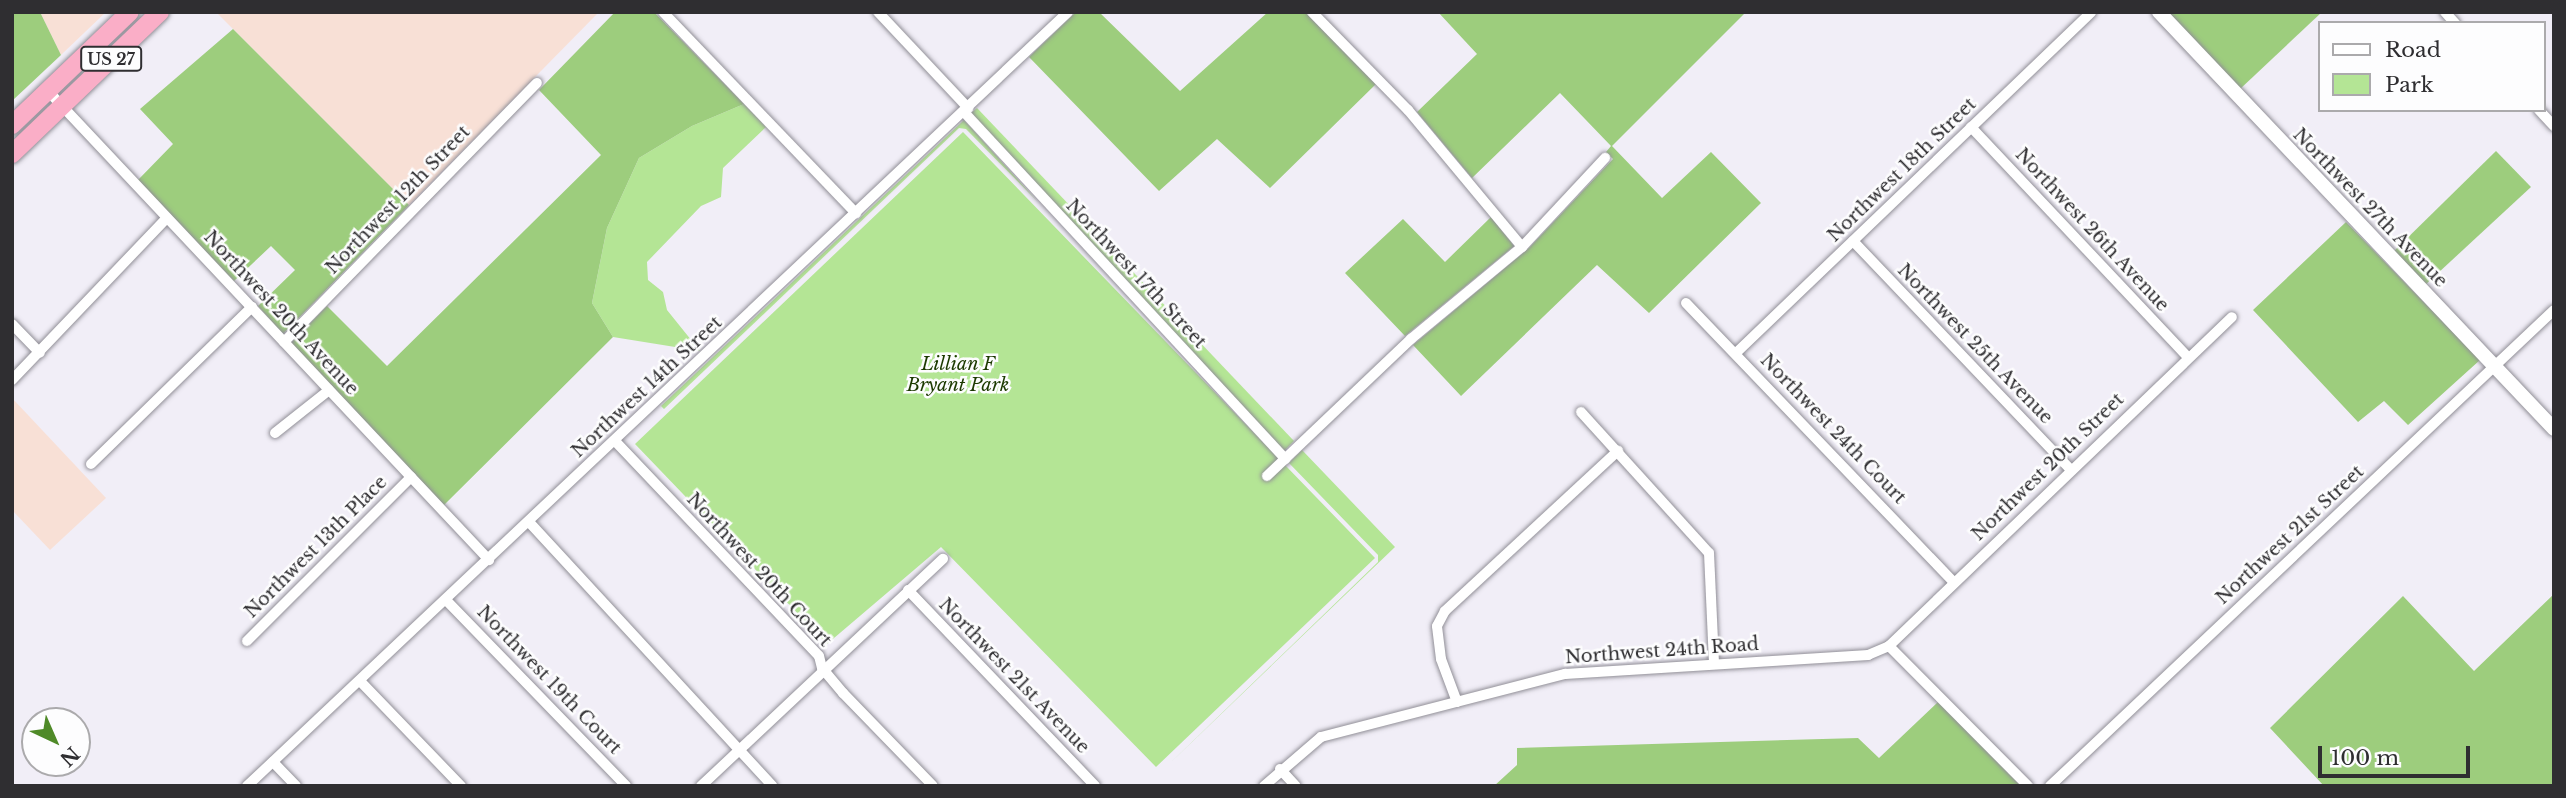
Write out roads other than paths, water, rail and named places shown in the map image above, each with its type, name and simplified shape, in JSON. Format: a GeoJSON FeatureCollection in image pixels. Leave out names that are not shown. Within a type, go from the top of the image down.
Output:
{"type":"FeatureCollection","features":[{"type":"Feature","properties":{"kind":"highway","name":"US 27"},"geometry":{"type":"LineString","coordinates":[[12,125],[130,12]]}},
{"type":"Feature","properties":{"kind":"highway","name":"US 27"},"geometry":{"type":"LineString","coordinates":[[12,154],[160,12]]}},
{"type":"Feature","properties":{"kind":"street"},"geometry":{"type":"LineString","coordinates":[[663,12],[856,213]]}},
{"type":"Feature","properties":{"kind":"street","name":"Northwest 17th Street"},"geometry":{"type":"LineString","coordinates":[[877,12],[1285,459]]}},
{"type":"Feature","properties":{"kind":"street","name":"Northwest 14th Street"},"geometry":{"type":"LineString","coordinates":[[247,786],[615,442],[1068,12]]}},
{"type":"Feature","properties":{"kind":"street"},"geometry":{"type":"LineString","coordinates":[[1312,12],[1408,110],[1522,247]]}},
{"type":"Feature","properties":{"kind":"street","name":"Northwest 18th Street"},"geometry":{"type":"LineString","coordinates":[[1735,353],[2091,12]]}},
{"type":"Feature","properties":{"kind":"street","name":"Northwest 27th Avenue"},"geometry":{"type":"LineString","coordinates":[[2159,12],[2554,429]]}},
{"type":"Feature","properties":{"kind":"street","name":"Northwest 12th Street"},"geometry":{"type":"LineString","coordinates":[[284,342],[537,83]]}},
{"type":"Feature","properties":{"kind":"street","name":"Northwest 20th Avenue"},"geometry":{"type":"LineString","coordinates":[[48,91],[489,560]]}},
{"type":"Feature","properties":{"kind":"street"},"geometry":{"type":"LineString","coordinates":[[2541,112],[2554,125]]}},
{"type":"Feature","properties":{"kind":"street","name":"Northwest 26th Avenue"},"geometry":{"type":"LineString","coordinates":[[1971,127],[2188,357]]}},
{"type":"Feature","properties":{"kind":"street"},"geometry":{"type":"LineString","coordinates":[[1267,476],[1411,339],[1522,247],[1605,159]]}},
{"type":"Feature","properties":{"kind":"street"},"geometry":{"type":"LineString","coordinates":[[12,380],[40,353],[80,304],[167,218]]}},
{"type":"Feature","properties":{"kind":"street","name":"Northwest 25th Avenue"},"geometry":{"type":"LineString","coordinates":[[1853,241],[2071,470]]}},
{"type":"Feature","properties":{"kind":"street","name":"Northwest 24th Court"},"geometry":{"type":"LineString","coordinates":[[1686,303],[1953,581]]}},
{"type":"Feature","properties":{"kind":"street"},"geometry":{"type":"LineString","coordinates":[[91,464],[252,307]]}},
{"type":"Feature","properties":{"kind":"street","name":"Northwest 21st Street"},"geometry":{"type":"LineString","coordinates":[[2050,786],[2554,310]]}},
{"type":"Feature","properties":{"kind":"street","name":"Northwest 20th Street"},"geometry":{"type":"LineString","coordinates":[[1889,646],[1953,581],[2232,317]]}},
{"type":"Feature","properties":{"kind":"street"},"geometry":{"type":"LineString","coordinates":[[12,324],[40,353]]}},
{"type":"Feature","properties":{"kind":"street"},"geometry":{"type":"LineString","coordinates":[[275,433],[329,390]]}},
{"type":"Feature","properties":{"kind":"street"},"geometry":{"type":"LineString","coordinates":[[1581,412],[1709,553],[1714,664]]}},
{"type":"Feature","properties":{"kind":"street","name":"Northwest 20th Court"},"geometry":{"type":"LineString","coordinates":[[615,442],[819,656],[822,668],[933,786]]}},
{"type":"Feature","properties":{"kind":"street"},"geometry":{"type":"LineString","coordinates":[[1457,702],[1441,659],[1437,626],[1445,611],[1618,451]]}},
{"type":"Feature","properties":{"kind":"street","name":"Northwest 13th Place"},"geometry":{"type":"LineString","coordinates":[[247,641],[411,477]]}},
{"type":"Feature","properties":{"kind":"street"},"geometry":{"type":"LineString","coordinates":[[529,522],[742,747],[773,786]]}},
{"type":"Feature","properties":{"kind":"street"},"geometry":{"type":"LineString","coordinates":[[701,786],[822,668],[943,559]]}},
{"type":"Feature","properties":{"kind":"street","name":"Northwest 21st Avenue"},"geometry":{"type":"LineString","coordinates":[[908,590],[1095,786]]}},
{"type":"Feature","properties":{"kind":"street","name":"Northwest 19th Court"},"geometry":{"type":"LineString","coordinates":[[446,600],[626,786]]}},
{"type":"Feature","properties":{"kind":"street"},"geometry":{"type":"LineString","coordinates":[[1889,646],[2028,786]]}},
{"type":"Feature","properties":{"kind":"street","name":"Northwest 24th Road"},"geometry":{"type":"LineString","coordinates":[[1264,786],[1280,769],[1321,737],[1565,674],[1868,655],[1889,646]]}},
{"type":"Feature","properties":{"kind":"street"},"geometry":{"type":"LineString","coordinates":[[360,681],[461,786]]}},
{"type":"Feature","properties":{"kind":"street"},"geometry":{"type":"LineString","coordinates":[[273,761],[296,786]]}},
{"type":"Feature","properties":{"kind":"street"},"geometry":{"type":"LineString","coordinates":[[1280,769],[1296,786]]}},
{"type":"Feature","properties":{"kind":"park label","name":"Lillian F Bryant Park"},"geometry":{"type":"Point","coordinates":[958,375]}}]}
